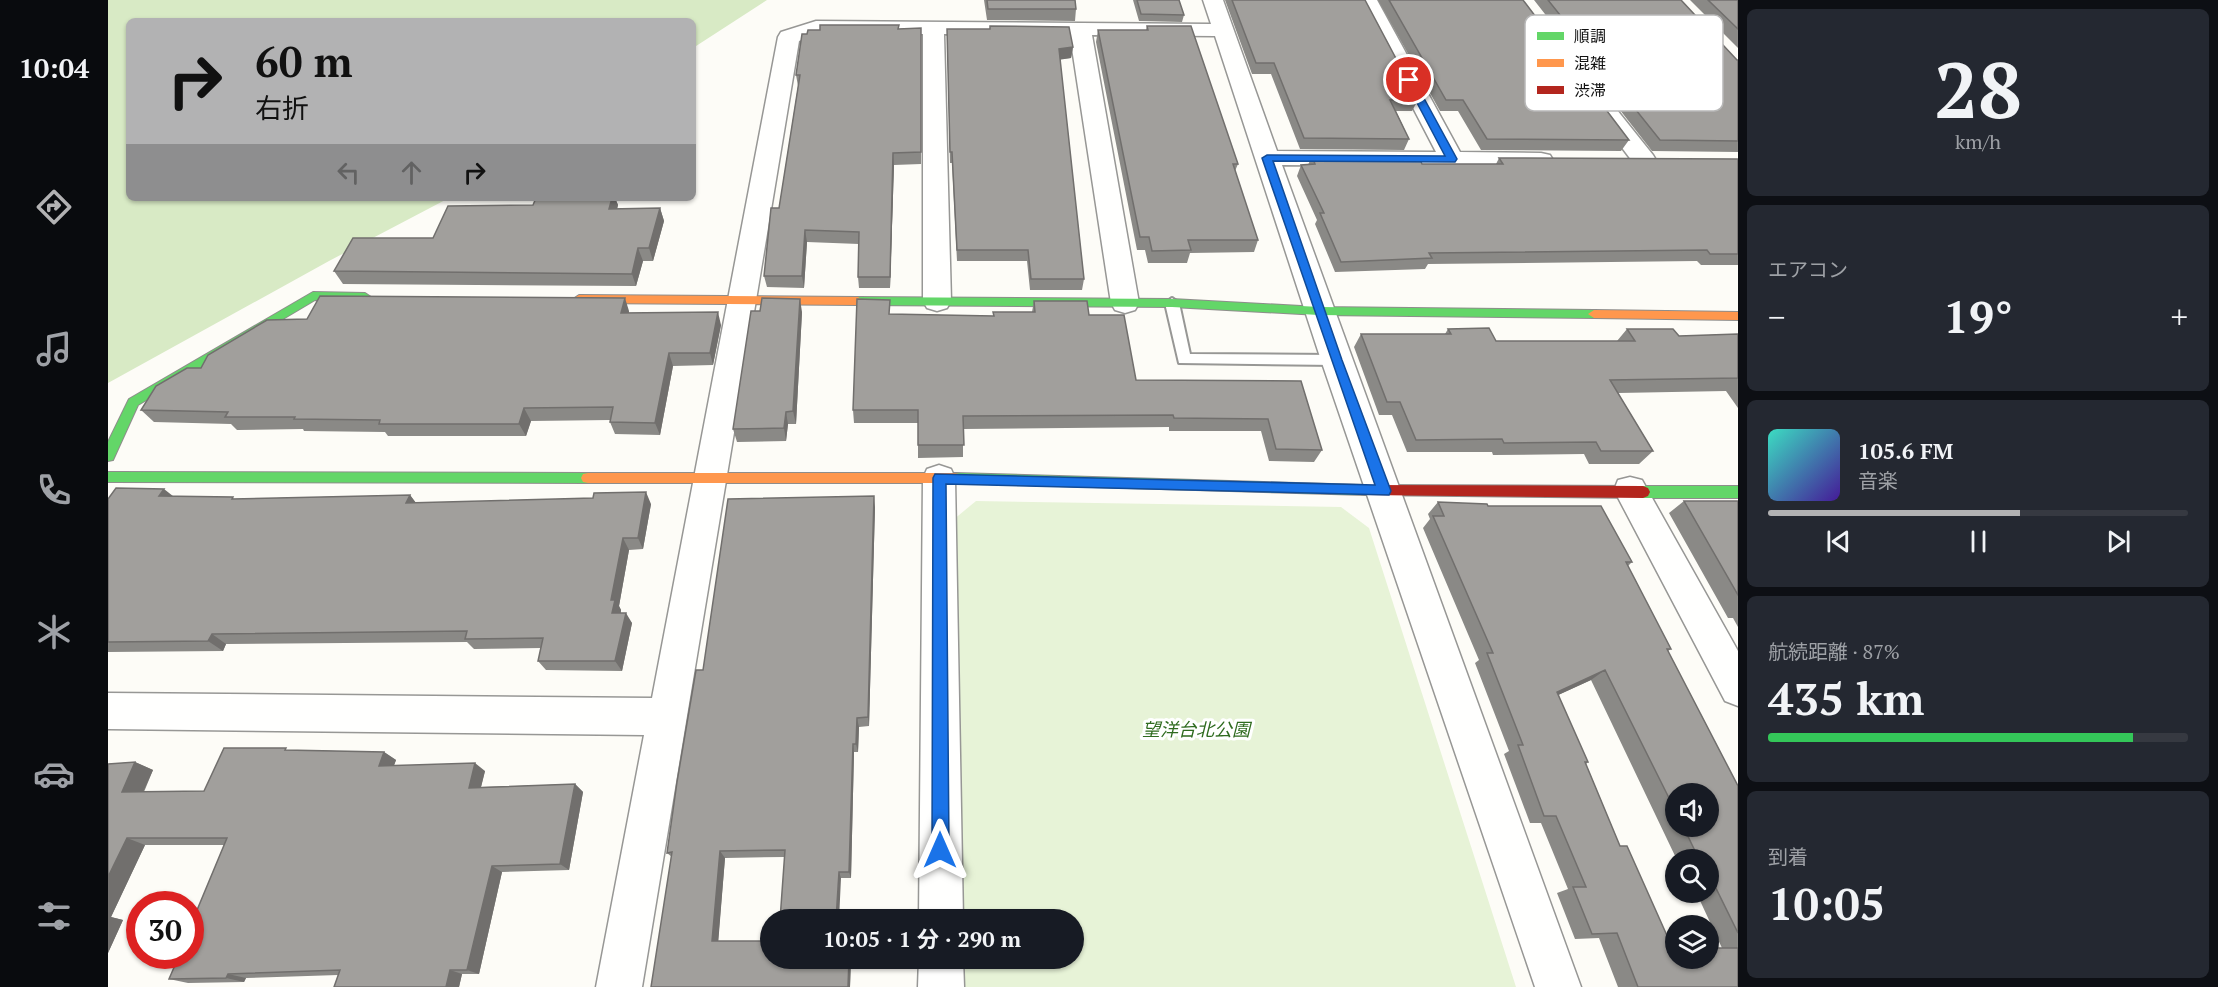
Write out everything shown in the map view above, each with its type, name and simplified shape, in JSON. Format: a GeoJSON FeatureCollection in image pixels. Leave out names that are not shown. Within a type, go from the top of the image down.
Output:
{"type":"FeatureCollection","features":[{"type":"Feature","properties":{"kind":"street"},"geometry":{"type":"LineString","coordinates":[[1213,0],[1336,360],[1558,987]]}},
{"type":"Feature","properties":{"kind":"street"},"geometry":{"type":"LineString","coordinates":[[1367,0],[1452,159]]}},
{"type":"Feature","properties":{"kind":"street"},"geometry":{"type":"LineString","coordinates":[[619,987],[789,38],[816,27],[1223,30]]}},
{"type":"Feature","properties":{"kind":"street"},"geometry":{"type":"LineString","coordinates":[[933,28],[937,302]]}},
{"type":"Feature","properties":{"kind":"street"},"geometry":{"type":"LineString","coordinates":[[1080,29],[1125,303]]}},
{"type":"Feature","properties":{"kind":"street"},"geometry":{"type":"LineString","coordinates":[[1610,111],[1656,161],[1610,160]]}},
{"type":"Feature","properties":{"kind":"street"},"geometry":{"type":"LineString","coordinates":[[1267,158],[1565,160]]}},
{"type":"Feature","properties":{"kind":"street"},"geometry":{"type":"LineString","coordinates":[[108,456],[134,402],[313,296],[385,297]]}},
{"type":"Feature","properties":{"kind":"street"},"geometry":{"type":"LineString","coordinates":[[563,299],[1172,303],[1319,311],[1738,316]]}},
{"type":"Feature","properties":{"kind":"street"},"geometry":{"type":"LineString","coordinates":[[108,477],[939,478],[1384,491],[1738,492]]}},
{"type":"Feature","properties":{"kind":"street"},"geometry":{"type":"LineString","coordinates":[[939,478],[941,909]]}},
{"type":"Feature","properties":{"kind":"street"},"geometry":{"type":"LineString","coordinates":[[1630,490],[1738,688]]}},
{"type":"Feature","properties":{"kind":"street"},"geometry":{"type":"LineString","coordinates":[[108,711],[668,717]]}},
{"type":"Feature","properties":{"kind":"street"},"geometry":{"type":"LineString","coordinates":[[941,969],[941,987]]}},
{"type":"Feature","properties":{"kind":"lane"},"geometry":{"type":"LineString","coordinates":[[1172,303],[1184,359],[1336,360]]}},
{"type":"Feature","properties":{"kind":"green space"},"geometry":{"type":"Polygon","coordinates":[[[108,0],[767,0],[696,46],[696,18],[126,18],[126,201],[443,201],[108,383],[108,0]]]}},
{"type":"Feature","properties":{"kind":"green space","name":"望洋台北公園"},"geometry":{"type":"Polygon","coordinates":[[[976,501],[1341,507],[1369,528],[1516,987],[957,987],[957,969],[1084,969],[1084,909],[957,909],[953,520],[976,501]]]}},
{"type":"Feature","properties":{"kind":"building"},"geometry":{"type":"Polygon","coordinates":[[[987,0],[1075,0],[1076,9],[988,9],[987,0]]]}},
{"type":"Feature","properties":{"kind":"building"},"geometry":{"type":"Polygon","coordinates":[[[1137,0],[1179,0],[1184,15],[1141,14],[1137,0]]]}},
{"type":"Feature","properties":{"kind":"building"},"geometry":{"type":"Polygon","coordinates":[[[1232,0],[1365,0],[1418,100],[1390,100],[1409,139],[1304,138],[1274,63],[1256,63],[1232,0]]]}},
{"type":"Feature","properties":{"kind":"building"},"geometry":{"type":"Polygon","coordinates":[[[1389,0],[1523,0],[1534,15],[1525,15],[1525,111],[1607,111],[1629,140],[1487,139],[1463,100],[1446,100],[1389,0]]]}},
{"type":"Feature","properties":{"kind":"building"},"geometry":{"type":"Polygon","coordinates":[[[1548,0],[1681,0],[1695,15],[1560,15],[1548,0]]]}},
{"type":"Feature","properties":{"kind":"building"},"geometry":{"type":"Polygon","coordinates":[[[1708,0],[1738,0],[1738,29],[1708,0]]]}},
{"type":"Feature","properties":{"kind":"building"},"geometry":{"type":"Polygon","coordinates":[[[820,25],[899,25],[898,29],[921,28],[921,152],[893,153],[890,277],[858,277],[859,232],[805,230],[802,276],[764,276],[771,208],[779,208],[800,75],[796,75],[802,34],[807,34],[808,30],[820,30],[820,25]]]}},
{"type":"Feature","properties":{"kind":"building"},"geometry":{"type":"Polygon","coordinates":[[[990,26],[1069,27],[1073,47],[1059,49],[1084,279],[1031,279],[1028,250],[957,250],[952,152],[950,152],[947,29],[990,29],[990,26]]]}},
{"type":"Feature","properties":{"kind":"building"},"geometry":{"type":"Polygon","coordinates":[[[1147,26],[1191,26],[1238,164],[1233,164],[1258,240],[1188,240],[1191,250],[1152,251],[1149,237],[1140,237],[1098,30],[1148,30],[1147,26]]]}},
{"type":"Feature","properties":{"kind":"building"},"geometry":{"type":"Polygon","coordinates":[[[1723,45],[1738,60],[1738,141],[1660,140],[1637,111],[1723,111],[1723,45]]]}},
{"type":"Feature","properties":{"kind":"building"},"geometry":{"type":"Polygon","coordinates":[[[1312,156],[1419,157],[1422,164],[1503,164],[1499,158],[1738,159],[1738,254],[1710,254],[1707,250],[1429,253],[1432,258],[1341,262],[1320,213],[1324,213],[1301,165],[1315,164],[1312,156]]]}},
{"type":"Feature","properties":{"kind":"building"},"geometry":{"type":"Polygon","coordinates":[[[535,201],[611,201],[609,209],[660,208],[649,248],[638,248],[632,274],[334,271],[353,238],[433,238],[448,206],[533,205],[535,201]]]}},
{"type":"Feature","properties":{"kind":"building"},"geometry":{"type":"Polygon","coordinates":[[[320,296],[625,298],[621,313],[718,312],[710,353],[669,353],[655,423],[610,422],[613,407],[524,408],[519,424],[379,424],[380,420],[225,417],[228,412],[141,410],[156,386],[187,368],[201,368],[208,355],[267,320],[307,319],[320,296]]]}},
{"type":"Feature","properties":{"kind":"building"},"geometry":{"type":"Polygon","coordinates":[[[762,298],[800,299],[793,411],[786,412],[784,428],[733,429],[751,311],[760,311],[762,298]]]}},
{"type":"Feature","properties":{"kind":"building"},"geometry":{"type":"Polygon","coordinates":[[[857,299],[890,300],[889,314],[994,316],[993,312],[1035,312],[1034,301],[1087,301],[1089,315],[1124,315],[1136,380],[1301,381],[1322,450],[1276,449],[1268,419],[1174,418],[1173,415],[963,416],[964,445],[918,445],[918,410],[853,410],[857,299]]]}},
{"type":"Feature","properties":{"kind":"building"},"geometry":{"type":"Polygon","coordinates":[[[1489,328],[1496,341],[1635,341],[1627,329],[1673,329],[1679,336],[1738,334],[1738,378],[1610,380],[1653,451],[1601,451],[1596,442],[1504,443],[1502,439],[1416,440],[1400,402],[1387,402],[1361,334],[1451,334],[1448,329],[1489,328]]]}},
{"type":"Feature","properties":{"kind":"building"},"geometry":{"type":"Polygon","coordinates":[[[116,488],[164,489],[159,496],[233,497],[232,499],[410,495],[406,503],[593,498],[594,493],[646,492],[638,538],[623,538],[611,600],[615,600],[612,613],[626,613],[615,661],[538,661],[543,638],[465,639],[467,631],[212,634],[208,641],[108,642],[108,499],[116,488]]]}},
{"type":"Feature","properties":{"kind":"building"},"geometry":{"type":"Polygon","coordinates":[[[874,496],[868,717],[857,718],[856,744],[853,744],[849,872],[839,872],[837,909],[781,909],[785,850],[720,851],[712,941],[760,941],[760,969],[849,969],[848,987],[651,987],[672,852],[667,853],[677,782],[696,670],[703,670],[728,499],[874,496]]]}},
{"type":"Feature","properties":{"kind":"building"},"geometry":{"type":"Polygon","coordinates":[[[1684,501],[1738,501],[1738,595],[1684,501]]]}},
{"type":"Feature","properties":{"kind":"building"},"geometry":{"type":"Polygon","coordinates":[[[1438,502],[1487,504],[1488,506],[1601,506],[1632,562],[1626,562],[1671,649],[1667,649],[1738,786],[1738,933],[1719,894],[1719,849],[1694,849],[1688,837],[1719,837],[1719,783],[1665,783],[1665,790],[1605,670],[1557,692],[1588,762],[1585,762],[1620,846],[1627,846],[1665,931],[1665,969],[1719,969],[1719,948],[1738,948],[1738,987],[1638,987],[1617,933],[1592,934],[1573,887],[1586,887],[1556,816],[1544,816],[1518,745],[1523,745],[1487,653],[1493,653],[1433,516],[1444,516],[1438,502]]]}},
{"type":"Feature","properties":{"kind":"building"},"geometry":{"type":"Polygon","coordinates":[[[224,748],[384,752],[379,766],[475,763],[469,788],[575,784],[560,864],[492,866],[467,970],[450,970],[446,987],[334,987],[340,970],[228,974],[226,978],[169,979],[173,969],[204,969],[204,893],[227,838],[127,838],[108,877],[108,764],[135,762],[122,792],[204,791],[224,748]]]}},
{"type":"Feature","properties":{"kind":"traffic: fast"},"geometry":{"type":"LineString","coordinates":[[108,456],[133,402],[313,296],[365,297]]}},
{"type":"Feature","properties":{"kind":"traffic: fast"},"geometry":{"type":"LineString","coordinates":[[858,301],[1172,303],[1319,311],[1594,314]]}},
{"type":"Feature","properties":{"kind":"traffic: fast"},"geometry":{"type":"LineString","coordinates":[[108,477],[588,478]]}},
{"type":"Feature","properties":{"kind":"traffic: fast"},"geometry":{"type":"LineString","coordinates":[[955,478],[1366,490]]}},
{"type":"Feature","properties":{"kind":"traffic: fast"},"geometry":{"type":"LineString","coordinates":[[1643,492],[1738,492]]}},
{"type":"Feature","properties":{"kind":"traffic: slow"},"geometry":{"type":"LineString","coordinates":[[579,299],[858,301]]}},
{"type":"Feature","properties":{"kind":"traffic: slow"},"geometry":{"type":"LineString","coordinates":[[1594,314],[1738,316]]}},
{"type":"Feature","properties":{"kind":"traffic: slow"},"geometry":{"type":"LineString","coordinates":[[588,478],[955,478]]}},
{"type":"Feature","properties":{"kind":"traffic: jam"},"geometry":{"type":"LineString","coordinates":[[1366,490],[1643,492]]}},
{"type":"Feature","properties":{"kind":"route"},"geometry":{"type":"LineString","coordinates":[[940,850],[939,478],[1384,491],[1336,360],[1267,158],[1452,159],[1409,80]]}}]}
